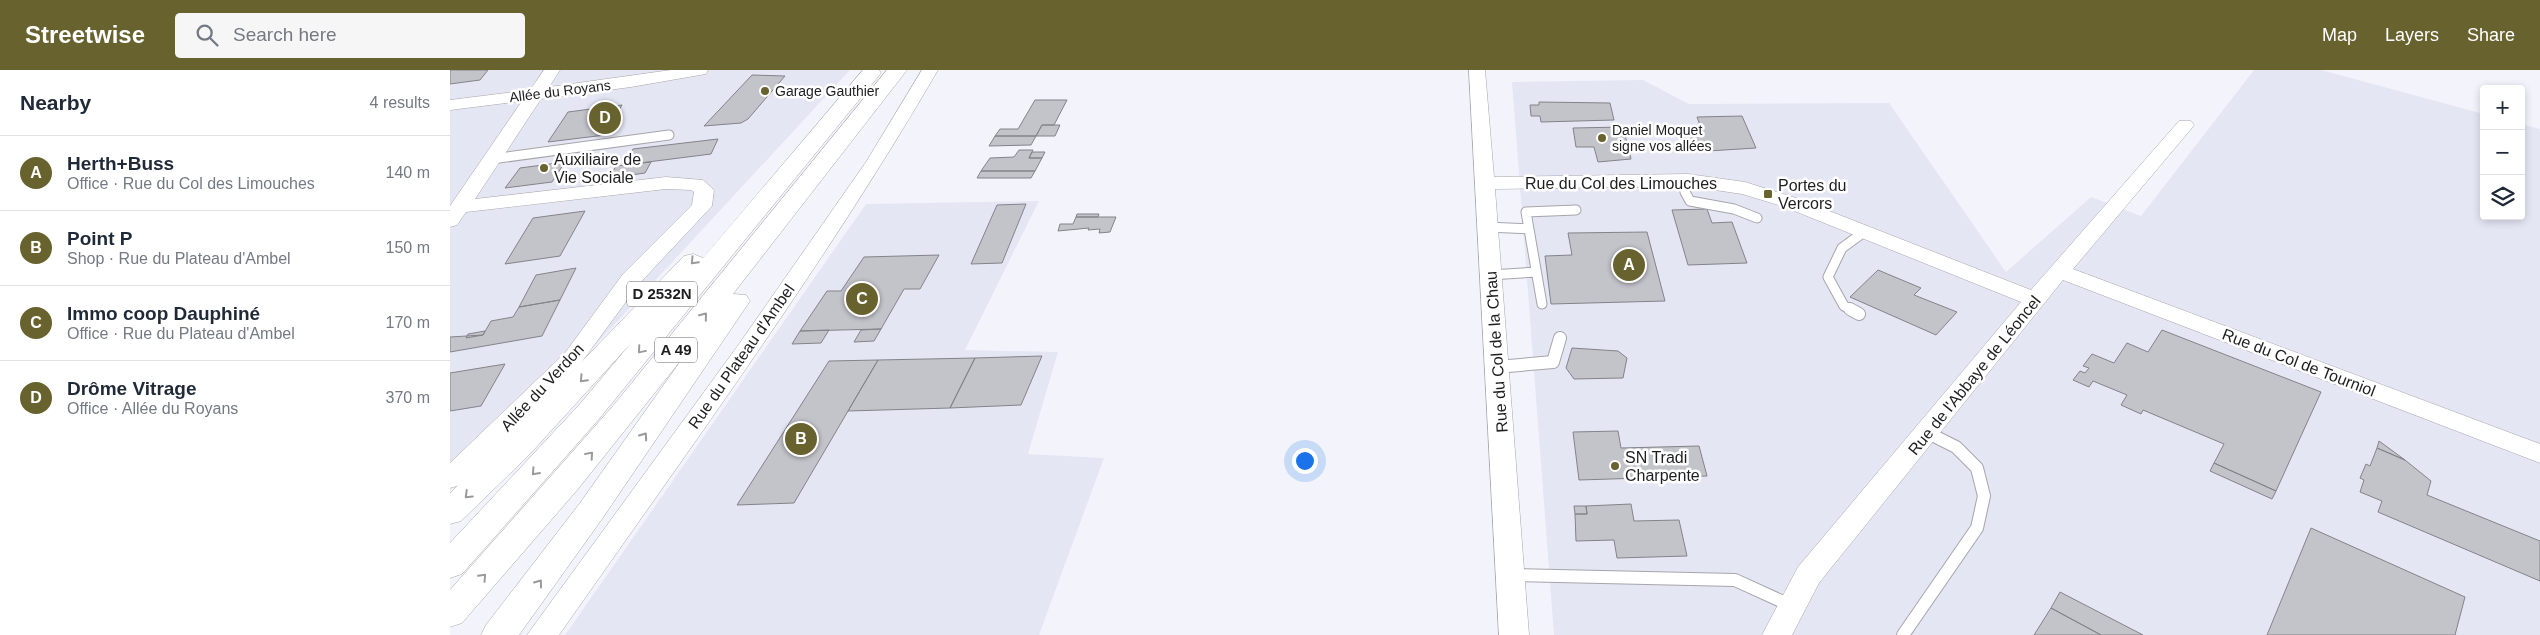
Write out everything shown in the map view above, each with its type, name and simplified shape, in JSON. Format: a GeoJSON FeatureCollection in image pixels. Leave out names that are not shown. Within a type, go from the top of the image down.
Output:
{"type":"FeatureCollection","features":[{"type":"Feature","properties":{"kind":"highway","name":"D 2532N"},"geometry":{"type":"LineString","coordinates":[[450,512],[518,447],[883,72]]}},
{"type":"Feature","properties":{"kind":"highway","name":"A 49"},"geometry":{"type":"LineString","coordinates":[[450,565],[589,412],[883,72]]}},
{"type":"Feature","properties":{"kind":"highway","name":"A 49"},"geometry":{"type":"LineString","coordinates":[[450,613],[512,546],[596,448],[710,309],[883,72]]}},
{"type":"Feature","properties":{"kind":"highway"},"geometry":{"type":"LineString","coordinates":[[498,635],[597,504],[883,72]]}},
{"type":"Feature","properties":{"kind":"street","name":"Allée du Verdon"},"geometry":{"type":"LineString","coordinates":[[455,214],[552,70]]}},
{"type":"Feature","properties":{"kind":"street","name":"Allée du Royans"},"geometry":{"type":"LineString","coordinates":[[450,106],[631,82],[700,70]]}},
{"type":"Feature","properties":{"kind":"street","name":"Rue du Plateau d'Ambel"},"geometry":{"type":"LineString","coordinates":[[542,635],[758,333],[875,162],[930,70]]}},
{"type":"Feature","properties":{"kind":"street","name":"Rue du Col de la Chau"},"geometry":{"type":"LineString","coordinates":[[1477,70],[1486,184],[1487,227],[1514,635]]}},
{"type":"Feature","properties":{"kind":"street","name":"Rue de l'Abbaye de Léoncel"},"geometry":{"type":"LineString","coordinates":[[1777,635],[1808,575],[2059,270],[2185,125]]}},
{"type":"Feature","properties":{"kind":"street","name":"Rue du Col des Limouches"},"geometry":{"type":"LineString","coordinates":[[1486,184],[1688,180],[1724,183],[1768,194],[2035,300]]}},
{"type":"Feature","properties":{"kind":"street","name":"Allée du Verdon"},"geometry":{"type":"LineString","coordinates":[[450,478],[492,440],[573,358],[631,279],[702,206],[704,190],[696,184],[666,183],[455,214]]}},
{"type":"Feature","properties":{"kind":"street","name":"Rue du Col de Tourniol"},"geometry":{"type":"LineString","coordinates":[[2059,270],[2540,454]]}},
{"type":"Feature","properties":{"kind":"lane"},"geometry":{"type":"LineString","coordinates":[[492,158],[669,135]]}},
{"type":"Feature","properties":{"kind":"lane"},"geometry":{"type":"LineString","coordinates":[[1688,180],[1685,192],[1690,201],[1734,210],[1757,218]]}},
{"type":"Feature","properties":{"kind":"lane"},"geometry":{"type":"LineString","coordinates":[[1542,304],[1526,212],[1576,210]]}},
{"type":"Feature","properties":{"kind":"lane"},"geometry":{"type":"LineString","coordinates":[[1487,227],[1529,228]]}},
{"type":"Feature","properties":{"kind":"lane"},"geometry":{"type":"LineString","coordinates":[[1859,314],[1844,306],[1828,277],[1842,248],[1864,232]]}},
{"type":"Feature","properties":{"kind":"lane"},"geometry":{"type":"LineString","coordinates":[[1490,275],[1536,272]]}},
{"type":"Feature","properties":{"kind":"lane"},"geometry":{"type":"LineString","coordinates":[[1497,367],[1553,362],[1560,338]]}},
{"type":"Feature","properties":{"kind":"lane"},"geometry":{"type":"LineString","coordinates":[[1903,635],[1977,528],[1984,496],[1976,468],[1956,447],[1926,432]]}},
{"type":"Feature","properties":{"kind":"lane"},"geometry":{"type":"LineString","coordinates":[[1510,575],[1735,580],[1792,606]]}},
{"type":"Feature","properties":{"kind":"shaded area"},"geometry":{"type":"Polygon","coordinates":[[[450,70],[850,70],[529,417],[450,490],[450,70]]]}},
{"type":"Feature","properties":{"kind":"shaded area"},"geometry":{"type":"Polygon","coordinates":[[[2254,70],[2321,70],[2480,113],[2480,220],[2525,220],[2525,125],[2540,129],[2540,635],[1554,635],[1512,82],[1643,80],[1689,104],[1889,103],[2006,272],[2091,197],[2141,216],[2254,70]]]}},
{"type":"Feature","properties":{"kind":"shaded area"},"geometry":{"type":"Polygon","coordinates":[[[1039,201],[965,350],[1058,352],[1028,454],[1104,458],[1039,635],[565,635],[866,204],[1039,201]]]}},
{"type":"Feature","properties":{"kind":"building"},"geometry":{"type":"Polygon","coordinates":[[[450,70],[488,70],[480,80],[450,84],[450,70]]]}},
{"type":"Feature","properties":{"kind":"building"},"geometry":{"type":"Polygon","coordinates":[[[752,75],[785,76],[748,119],[741,123],[704,126],[752,75]]]}},
{"type":"Feature","properties":{"kind":"building"},"geometry":{"type":"Polygon","coordinates":[[[1035,100],[1067,100],[1054,125],[1042,125],[1036,136],[995,136],[1000,129],[1018,129],[1035,100]]]}},
{"type":"Feature","properties":{"kind":"building"},"geometry":{"type":"Polygon","coordinates":[[[1539,102],[1610,103],[1614,120],[1541,122],[1540,116],[1531,116],[1530,105],[1539,105],[1539,102]]]}},
{"type":"Feature","properties":{"kind":"building"},"geometry":{"type":"Polygon","coordinates":[[[622,105],[605,135],[548,142],[568,112],[622,105]]]}},
{"type":"Feature","properties":{"kind":"building"},"geometry":{"type":"Polygon","coordinates":[[[1742,116],[1756,148],[1708,151],[1689,149],[1681,128],[1701,128],[1697,117],[1742,116]]]}},
{"type":"Feature","properties":{"kind":"building"},"geometry":{"type":"Polygon","coordinates":[[[1042,125],[1060,125],[1055,136],[1036,136],[1042,125]]]}},
{"type":"Feature","properties":{"kind":"building"},"geometry":{"type":"Polygon","coordinates":[[[1623,127],[1631,159],[1598,162],[1594,147],[1576,147],[1573,128],[1623,127]]]}},
{"type":"Feature","properties":{"kind":"building"},"geometry":{"type":"Polygon","coordinates":[[[995,136],[1036,136],[1031,145],[989,146],[995,136]]]}},
{"type":"Feature","properties":{"kind":"building"},"geometry":{"type":"Polygon","coordinates":[[[718,139],[711,154],[624,165],[633,149],[718,139]]]}},
{"type":"Feature","properties":{"kind":"building"},"geometry":{"type":"Polygon","coordinates":[[[1019,150],[1033,150],[1029,158],[1042,158],[1035,171],[981,171],[990,158],[1014,157],[1019,150]]]}},
{"type":"Feature","properties":{"kind":"building"},"geometry":{"type":"Polygon","coordinates":[[[1032,152],[1045,152],[1042,158],[1029,158],[1032,152]]]}},
{"type":"Feature","properties":{"kind":"building"},"geometry":{"type":"Polygon","coordinates":[[[565,162],[552,182],[505,188],[520,168],[565,162]]]}},
{"type":"Feature","properties":{"kind":"building"},"geometry":{"type":"Polygon","coordinates":[[[651,162],[645,173],[609,178],[616,166],[651,162]]]}},
{"type":"Feature","properties":{"kind":"building"},"geometry":{"type":"Polygon","coordinates":[[[981,171],[1035,171],[1031,178],[977,178],[981,171]]]}},
{"type":"Feature","properties":{"kind":"building"},"geometry":{"type":"Polygon","coordinates":[[[1026,204],[1002,263],[971,264],[997,205],[1026,204]]]}},
{"type":"Feature","properties":{"kind":"building"},"geometry":{"type":"Polygon","coordinates":[[[1707,209],[1712,223],[1732,222],[1747,263],[1688,265],[1672,210],[1707,209]]]}},
{"type":"Feature","properties":{"kind":"building"},"geometry":{"type":"Polygon","coordinates":[[[585,211],[560,256],[505,264],[533,218],[585,211]]]}},
{"type":"Feature","properties":{"kind":"building"},"geometry":{"type":"Polygon","coordinates":[[[1077,214],[1099,214],[1098,217],[1076,217],[1077,214]]]}},
{"type":"Feature","properties":{"kind":"building"},"geometry":{"type":"Polygon","coordinates":[[[1076,217],[1116,217],[1110,232],[1099,233],[1100,229],[1088,230],[1089,228],[1058,231],[1060,224],[1073,224],[1076,217]]]}},
{"type":"Feature","properties":{"kind":"building"},"geometry":{"type":"Polygon","coordinates":[[[1647,232],[1665,301],[1551,304],[1545,256],[1572,255],[1568,233],[1647,232]]]}},
{"type":"Feature","properties":{"kind":"building"},"geometry":{"type":"Polygon","coordinates":[[[939,255],[920,289],[904,289],[881,329],[800,331],[827,291],[841,291],[864,257],[939,255]]]}},
{"type":"Feature","properties":{"kind":"building"},"geometry":{"type":"Polygon","coordinates":[[[576,268],[560,300],[519,307],[536,275],[576,268]]]}},
{"type":"Feature","properties":{"kind":"building"},"geometry":{"type":"Polygon","coordinates":[[[1878,270],[1921,288],[1914,295],[1957,312],[1936,335],[1850,297],[1878,270]]]}},
{"type":"Feature","properties":{"kind":"building"},"geometry":{"type":"Polygon","coordinates":[[[560,300],[542,336],[450,352],[450,337],[483,335],[491,321],[513,317],[519,307],[560,300]]]}},
{"type":"Feature","properties":{"kind":"building"},"geometry":{"type":"Polygon","coordinates":[[[881,329],[874,341],[854,342],[861,330],[881,329]]]}},
{"type":"Feature","properties":{"kind":"building"},"geometry":{"type":"Polygon","coordinates":[[[829,330],[821,343],[792,344],[800,331],[829,330]]]}},
{"type":"Feature","properties":{"kind":"building"},"geometry":{"type":"Polygon","coordinates":[[[2162,330],[2321,392],[2276,491],[2214,463],[2224,444],[2143,410],[2141,414],[2121,405],[2127,395],[2093,381],[2089,387],[2073,380],[2080,371],[2085,373],[2089,368],[2083,366],[2092,354],[2114,363],[2127,343],[2148,352],[2162,330]]]}},
{"type":"Feature","properties":{"kind":"building"},"geometry":{"type":"Polygon","coordinates":[[[485,331],[483,335],[466,338],[468,334],[485,331]]]}},
{"type":"Feature","properties":{"kind":"building"},"geometry":{"type":"Polygon","coordinates":[[[1572,348],[1618,351],[1627,358],[1623,378],[1574,379],[1566,368],[1572,348]]]}},
{"type":"Feature","properties":{"kind":"building"},"geometry":{"type":"Polygon","coordinates":[[[1042,356],[1021,405],[950,408],[975,358],[1042,356]]]}},
{"type":"Feature","properties":{"kind":"building"},"geometry":{"type":"Polygon","coordinates":[[[975,358],[950,408],[848,411],[878,360],[975,358]]]}},
{"type":"Feature","properties":{"kind":"building"},"geometry":{"type":"Polygon","coordinates":[[[878,360],[794,503],[737,505],[829,361],[878,360]]]}},
{"type":"Feature","properties":{"kind":"building"},"geometry":{"type":"Polygon","coordinates":[[[505,364],[481,406],[450,411],[450,373],[505,364]]]}},
{"type":"Feature","properties":{"kind":"building"},"geometry":{"type":"Polygon","coordinates":[[[1618,431],[1621,448],[1699,446],[1707,476],[1579,480],[1573,432],[1618,431]]]}},
{"type":"Feature","properties":{"kind":"building"},"geometry":{"type":"Polygon","coordinates":[[[2379,441],[2405,460],[2377,448],[2379,441]]]}},
{"type":"Feature","properties":{"kind":"building"},"geometry":{"type":"Polygon","coordinates":[[[2377,448],[2405,460],[2431,481],[2427,495],[2540,541],[2540,581],[2378,512],[2382,501],[2360,492],[2364,480],[2360,478],[2366,464],[2370,466],[2377,448]]]}},
{"type":"Feature","properties":{"kind":"building"},"geometry":{"type":"Polygon","coordinates":[[[2214,463],[2276,491],[2272,499],[2210,471],[2214,463]]]}},
{"type":"Feature","properties":{"kind":"building"},"geometry":{"type":"Polygon","coordinates":[[[1631,504],[1634,521],[1679,520],[1687,556],[1617,558],[1614,540],[1576,541],[1575,514],[1587,514],[1586,506],[1631,504]]]}},
{"type":"Feature","properties":{"kind":"building"},"geometry":{"type":"Polygon","coordinates":[[[1574,506],[1586,506],[1587,514],[1575,514],[1574,506]]]}},
{"type":"Feature","properties":{"kind":"building"},"geometry":{"type":"Polygon","coordinates":[[[2311,528],[2465,597],[2455,635],[2267,635],[2311,528]]]}},
{"type":"Feature","properties":{"kind":"building"},"geometry":{"type":"Polygon","coordinates":[[[2060,592],[2143,635],[2101,635],[2051,608],[2060,592]]]}},
{"type":"Feature","properties":{"kind":"building"},"geometry":{"type":"Polygon","coordinates":[[[2051,608],[2101,635],[2034,635],[2051,608]]]}},
{"type":"Feature","properties":{"kind":"place","name":"Garage Gauthier"},"geometry":{"type":"Point","coordinates":[765,91]}},
{"type":"Feature","properties":{"kind":"place","name":"Drôme Vitrage"},"geometry":{"type":"Point","coordinates":[605,118]}},
{"type":"Feature","properties":{"kind":"place","name":"Daniel Moquet signe vos allées"},"geometry":{"type":"Point","coordinates":[1602,138]}},
{"type":"Feature","properties":{"kind":"place","name":"Auxiliaire de Vie Sociale"},"geometry":{"type":"Point","coordinates":[544,168]}},
{"type":"Feature","properties":{"kind":"place","name":"Portes du Vercors"},"geometry":{"type":"Point","coordinates":[1768,194]}},
{"type":"Feature","properties":{"kind":"place","name":"Herth+Buss"},"geometry":{"type":"Point","coordinates":[1629,265]}},
{"type":"Feature","properties":{"kind":"place","name":"Immo coop Dauphiné"},"geometry":{"type":"Point","coordinates":[862,299]}},
{"type":"Feature","properties":{"kind":"place","name":"Point P"},"geometry":{"type":"Point","coordinates":[801,439]}},
{"type":"Feature","properties":{"kind":"place","name":"SN Tradi Charpente"},"geometry":{"type":"Point","coordinates":[1615,466]}}]}
